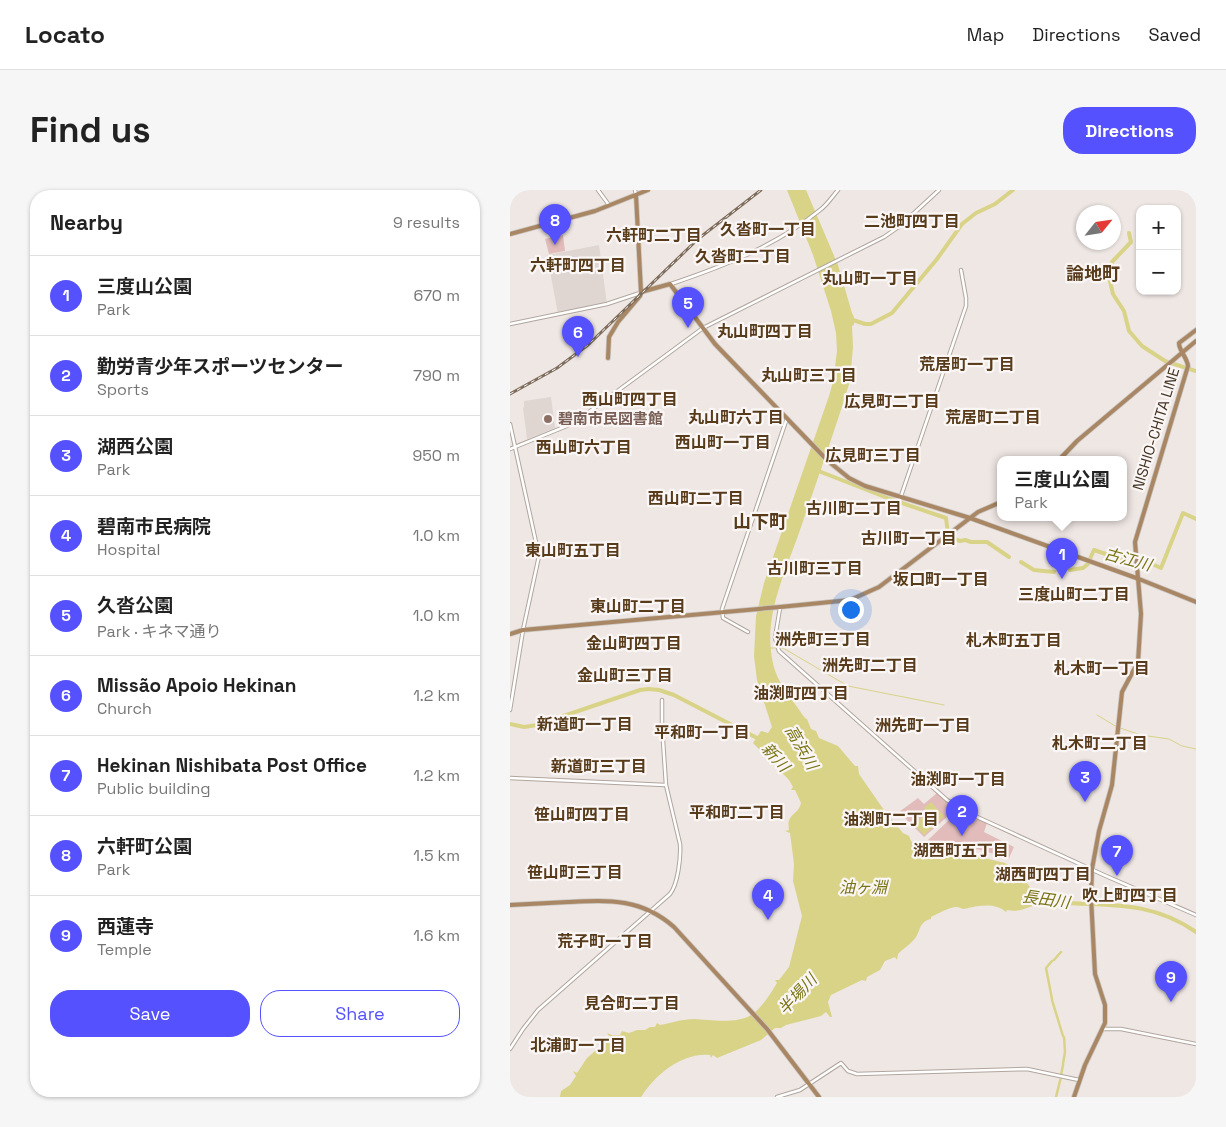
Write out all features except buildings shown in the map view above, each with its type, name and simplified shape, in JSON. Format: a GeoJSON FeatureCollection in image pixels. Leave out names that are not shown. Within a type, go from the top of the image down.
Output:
{"type":"FeatureCollection","features":[{"type":"Feature","properties":{"kind":"main road"},"geometry":{"type":"LineString","coordinates":[[510,234],[595,211],[648,190]]}},
{"type":"Feature","properties":{"kind":"main road"},"geometry":{"type":"LineString","coordinates":[[608,358],[609,337],[618,322],[642,292],[636,195]]}},
{"type":"Feature","properties":{"kind":"main road"},"geometry":{"type":"LineString","coordinates":[[642,292],[670,284],[718,348],[828,461],[849,478],[865,486],[970,518],[1196,602]]}},
{"type":"Feature","properties":{"kind":"main road","name":"NISHIO-CHITA LINE"},"geometry":{"type":"LineString","coordinates":[[1074,1097],[1085,1065],[1105,1023],[1105,1007],[1095,977],[1090,898],[1092,869],[1099,831],[1112,785],[1122,692],[1138,662],[1140,614],[1136,536],[1188,366],[1179,342],[1196,330]]}},
{"type":"Feature","properties":{"kind":"main road"},"geometry":{"type":"LineString","coordinates":[[1063,456],[1077,441],[1196,341]]}},
{"type":"Feature","properties":{"kind":"main road"},"geometry":{"type":"LineString","coordinates":[[510,634],[523,630],[840,602],[868,593],[879,587],[978,512],[997,504]]}},
{"type":"Feature","properties":{"kind":"main road"},"geometry":{"type":"LineString","coordinates":[[510,905],[617,900],[651,911],[674,927],[752,1011],[820,1097]]}},
{"type":"Feature","properties":{"kind":"street"},"geometry":{"type":"LineString","coordinates":[[598,190],[609,205]]}},
{"type":"Feature","properties":{"kind":"street"},"geometry":{"type":"LineString","coordinates":[[635,190],[636,195]]}},
{"type":"Feature","properties":{"kind":"street"},"geometry":{"type":"LineString","coordinates":[[670,284],[754,252],[820,211],[838,190]]}},
{"type":"Feature","properties":{"kind":"street"},"geometry":{"type":"LineString","coordinates":[[510,449],[574,423],[703,328],[896,229],[939,190]]}},
{"type":"Feature","properties":{"kind":"street"},"geometry":{"type":"LineString","coordinates":[[901,496],[966,306],[961,270]]}},
{"type":"Feature","properties":{"kind":"street"},"geometry":{"type":"LineString","coordinates":[[510,324],[607,304],[642,292]]}},
{"type":"Feature","properties":{"kind":"street"},"geometry":{"type":"LineString","coordinates":[[748,632],[723,618],[721,613],[787,418]]}},
{"type":"Feature","properties":{"kind":"street"},"geometry":{"type":"LineString","coordinates":[[510,424],[538,556],[523,630],[510,710]]}},
{"type":"Feature","properties":{"kind":"street"},"geometry":{"type":"LineString","coordinates":[[779,607],[775,638],[780,652],[947,800],[964,811],[1196,915]]}},
{"type":"Feature","properties":{"kind":"street"},"geometry":{"type":"LineString","coordinates":[[510,1049],[523,1028],[538,1010],[670,894],[674,888],[680,851],[666,785],[662,700]]}},
{"type":"Feature","properties":{"kind":"street"},"geometry":{"type":"LineString","coordinates":[[510,778],[666,785]]}},
{"type":"Feature","properties":{"kind":"street"},"geometry":{"type":"LineString","coordinates":[[1103,1029],[1121,1030],[1196,1044]]}},
{"type":"Feature","properties":{"kind":"street"},"geometry":{"type":"LineString","coordinates":[[777,1097],[795,1092],[842,1063],[848,1071],[857,1074],[1027,1069],[1080,1080]]}},
{"type":"Feature","properties":{"kind":"shaded area"},"geometry":{"type":"Polygon","coordinates":[[[563,235],[565,251],[549,254],[545,239],[563,235]]]}},
{"type":"Feature","properties":{"kind":"shaded area"},"geometry":{"type":"Polygon","coordinates":[[[599,245],[607,304],[558,314],[547,255],[599,245]]]}},
{"type":"Feature","properties":{"kind":"shaded area"},"geometry":{"type":"Polygon","coordinates":[[[551,397],[555,428],[527,439],[523,408],[524,401],[551,397]]]}},
{"type":"Feature","properties":{"kind":"shaded area"},"geometry":{"type":"Polygon","coordinates":[[[937,793],[956,809],[924,837],[899,812],[918,798],[924,804],[937,793]]]}},
{"type":"Feature","properties":{"kind":"shaded area"},"geometry":{"type":"Polygon","coordinates":[[[965,818],[971,823],[977,819],[987,823],[984,832],[1014,847],[1009,858],[962,845],[943,845],[928,840],[950,819],[956,825],[965,818]]]}},
{"type":"Feature","properties":{"kind":"water","name":"油ヶ淵"},"geometry":{"type":"Polygon","coordinates":[[[787,190],[806,190],[838,265],[854,317],[854,325],[852,326],[853,347],[850,381],[775,605],[770,636],[775,671],[783,687],[807,719],[811,729],[816,731],[819,738],[838,746],[855,766],[858,766],[859,774],[886,813],[903,833],[909,836],[911,841],[919,848],[936,852],[955,851],[1005,863],[1016,869],[1030,887],[1041,896],[1041,905],[1021,910],[1007,910],[1006,912],[991,906],[964,909],[954,907],[948,909],[931,917],[931,919],[922,924],[914,939],[898,954],[897,960],[895,957],[885,961],[880,970],[867,977],[866,981],[862,980],[831,995],[828,1002],[832,1017],[826,1012],[821,1016],[781,1028],[775,1028],[761,1040],[717,1058],[713,1055],[711,1058],[710,1055],[689,1057],[662,1073],[641,1097],[560,1097],[561,1091],[570,1085],[576,1076],[573,1071],[577,1073],[587,1058],[608,1040],[610,1037],[607,1033],[620,1035],[622,1031],[629,1033],[655,1027],[657,1023],[660,1025],[681,1020],[739,1020],[751,1015],[766,1000],[775,987],[777,983],[775,980],[779,980],[789,967],[802,916],[793,881],[794,864],[790,833],[785,831],[789,830],[789,820],[801,803],[795,790],[791,790],[793,787],[789,780],[753,743],[761,731],[768,733],[772,727],[757,680],[754,656],[756,616],[764,583],[829,396],[837,351],[836,333],[831,311],[813,255],[787,190]]]}},
{"type":"Feature","properties":{"kind":"water"},"geometry":{"type":"Polygon","coordinates":[[[931,802],[944,816],[924,835],[913,824],[927,814],[924,808],[931,802]]]}},
{"type":"Feature","properties":{"kind":"waterway"},"geometry":{"type":"LineString","coordinates":[[850,319],[871,324],[892,313],[937,259],[962,224],[976,213],[995,204],[1013,190]]}},
{"type":"Feature","properties":{"kind":"waterway"},"geometry":{"type":"LineString","coordinates":[[1129,233],[1131,242],[1112,262],[1108,273],[1113,294],[1124,311],[1129,331],[1142,346],[1165,361],[1196,371]]}},
{"type":"Feature","properties":{"kind":"waterway","name":"古江川"},"geometry":{"type":"LineString","coordinates":[[816,470],[890,499],[946,518],[948,534]]}},
{"type":"Feature","properties":{"kind":"waterway","name":"古江川"},"geometry":{"type":"LineString","coordinates":[[1089,561],[1094,550],[1135,564],[1152,564],[1161,568],[1183,513],[1196,519]]}},
{"type":"Feature","properties":{"kind":"waterway","name":"古江川"},"geometry":{"type":"LineString","coordinates":[[949,537],[960,541],[987,542],[1009,557]]}},
{"type":"Feature","properties":{"kind":"waterway","name":"古江川"},"geometry":{"type":"LineString","coordinates":[[1021,562],[1034,570],[1054,572]]}},
{"type":"Feature","properties":{"kind":"waterway","name":"古江川"},"geometry":{"type":"LineString","coordinates":[[1070,570],[1083,568],[1088,564]]}},
{"type":"Feature","properties":{"kind":"waterway"},"geometry":{"type":"LineString","coordinates":[[769,648],[783,648],[848,686],[944,705]]}},
{"type":"Feature","properties":{"kind":"waterway","name":"新川"},"geometry":{"type":"LineString","coordinates":[[510,724],[524,727],[537,725],[640,690],[649,689],[674,695],[759,739]]}},
{"type":"Feature","properties":{"kind":"waterway"},"geometry":{"type":"LineString","coordinates":[[1097,715],[1117,727]]}},
{"type":"Feature","properties":{"kind":"waterway"},"geometry":{"type":"LineString","coordinates":[[1120,728],[1141,735],[1169,739],[1182,746],[1196,749]]}},
{"type":"Feature","properties":{"kind":"waterway","name":"長田川"},"geometry":{"type":"LineString","coordinates":[[1036,900],[1138,908],[1176,920],[1196,932]]}},
{"type":"Feature","properties":{"kind":"waterway"},"geometry":{"type":"LineString","coordinates":[[1054,960],[1061,952]]}},
{"type":"Feature","properties":{"kind":"waterway"},"geometry":{"type":"LineString","coordinates":[[1052,961],[1046,968],[1052,999]]}},
{"type":"Feature","properties":{"kind":"waterway"},"geometry":{"type":"LineString","coordinates":[[1052,1000],[1063,1036]]}},
{"type":"Feature","properties":{"kind":"waterway"},"geometry":{"type":"LineString","coordinates":[[1063,1064],[1065,1052],[1064,1037]]}},
{"type":"Feature","properties":{"kind":"waterway"},"geometry":{"type":"LineString","coordinates":[[1061,1075],[1063,1065]]}},
{"type":"Feature","properties":{"kind":"waterway"},"geometry":{"type":"LineString","coordinates":[[1056,1097],[1061,1077]]}},
{"type":"Feature","properties":{"kind":"railway"},"geometry":{"type":"LineString","coordinates":[[510,394],[557,368],[588,345],[698,239],[761,190]]}},
{"type":"Feature","properties":{"kind":"place","name":"六軒町公園"},"geometry":{"type":"Point","coordinates":[555,245]}},
{"type":"Feature","properties":{"kind":"place","name":"久沓公園"},"geometry":{"type":"Point","coordinates":[688,328]}},
{"type":"Feature","properties":{"kind":"place","name":"Missão Apoio Hekinan"},"geometry":{"type":"Point","coordinates":[578,357]}},
{"type":"Feature","properties":{"kind":"place","name":"碧南市民図書館"},"geometry":{"type":"Point","coordinates":[548,419]}},
{"type":"Feature","properties":{"kind":"place","name":"三度山公園"},"geometry":{"type":"Point","coordinates":[1062,579]}},
{"type":"Feature","properties":{"kind":"place","name":"湖西公園"},"geometry":{"type":"Point","coordinates":[1085,802]}},
{"type":"Feature","properties":{"kind":"place","name":"勤労青少年スポーツセンター"},"geometry":{"type":"Point","coordinates":[962,836]}},
{"type":"Feature","properties":{"kind":"place","name":"Hekinan Nishibata Post Office"},"geometry":{"type":"Point","coordinates":[1117,876]}},
{"type":"Feature","properties":{"kind":"place","name":"碧南市民病院"},"geometry":{"type":"Point","coordinates":[768,920]}},
{"type":"Feature","properties":{"kind":"place","name":"西蓮寺"},"geometry":{"type":"Point","coordinates":[1171,1002]}},
{"type":"Feature","properties":{"kind":"district","name":"二池町四丁目"},"geometry":{"type":"Point","coordinates":[912,221]}},
{"type":"Feature","properties":{"kind":"district","name":"久沓町一丁目"},"geometry":{"type":"Point","coordinates":[768,229]}},
{"type":"Feature","properties":{"kind":"district","name":"六軒町二丁目"},"geometry":{"type":"Point","coordinates":[654,235]}},
{"type":"Feature","properties":{"kind":"district","name":"久沓町二丁目"},"geometry":{"type":"Point","coordinates":[743,256]}},
{"type":"Feature","properties":{"kind":"district","name":"六軒町四丁目"},"geometry":{"type":"Point","coordinates":[578,265]}},
{"type":"Feature","properties":{"kind":"district","name":"論地町"},"geometry":{"type":"Point","coordinates":[1093,274]}},
{"type":"Feature","properties":{"kind":"district","name":"丸山町一丁目"},"geometry":{"type":"Point","coordinates":[870,278]}},
{"type":"Feature","properties":{"kind":"district","name":"丸山町四丁目"},"geometry":{"type":"Point","coordinates":[765,331]}},
{"type":"Feature","properties":{"kind":"district","name":"荒居町一丁目"},"geometry":{"type":"Point","coordinates":[967,364]}},
{"type":"Feature","properties":{"kind":"district","name":"丸山町三丁目"},"geometry":{"type":"Point","coordinates":[809,375]}},
{"type":"Feature","properties":{"kind":"district","name":"西山町四丁目"},"geometry":{"type":"Point","coordinates":[630,399]}},
{"type":"Feature","properties":{"kind":"district","name":"広見町二丁目"},"geometry":{"type":"Point","coordinates":[892,401]}},
{"type":"Feature","properties":{"kind":"district","name":"丸山町六丁目"},"geometry":{"type":"Point","coordinates":[736,417]}},
{"type":"Feature","properties":{"kind":"district","name":"荒居町二丁目"},"geometry":{"type":"Point","coordinates":[993,417]}},
{"type":"Feature","properties":{"kind":"district","name":"西山町一丁目"},"geometry":{"type":"Point","coordinates":[723,442]}},
{"type":"Feature","properties":{"kind":"district","name":"西山町六丁目"},"geometry":{"type":"Point","coordinates":[584,447]}},
{"type":"Feature","properties":{"kind":"district","name":"広見町三丁目"},"geometry":{"type":"Point","coordinates":[873,455]}},
{"type":"Feature","properties":{"kind":"district","name":"西山町二丁目"},"geometry":{"type":"Point","coordinates":[696,498]}},
{"type":"Feature","properties":{"kind":"district","name":"古川町二丁目"},"geometry":{"type":"Point","coordinates":[854,508]}},
{"type":"Feature","properties":{"kind":"district","name":"山下町"},"geometry":{"type":"Point","coordinates":[760,522]}},
{"type":"Feature","properties":{"kind":"district","name":"古川町一丁目"},"geometry":{"type":"Point","coordinates":[909,538]}},
{"type":"Feature","properties":{"kind":"district","name":"東山町五丁目"},"geometry":{"type":"Point","coordinates":[573,550]}},
{"type":"Feature","properties":{"kind":"district","name":"古川町三丁目"},"geometry":{"type":"Point","coordinates":[815,568]}},
{"type":"Feature","properties":{"kind":"district","name":"坂口町一丁目"},"geometry":{"type":"Point","coordinates":[941,579]}},
{"type":"Feature","properties":{"kind":"district","name":"三度山町二丁目"},"geometry":{"type":"Point","coordinates":[1074,594]}},
{"type":"Feature","properties":{"kind":"district","name":"東山町二丁目"},"geometry":{"type":"Point","coordinates":[638,606]}},
{"type":"Feature","properties":{"kind":"district","name":"洲先町三丁目"},"geometry":{"type":"Point","coordinates":[823,639]}},
{"type":"Feature","properties":{"kind":"district","name":"札木町五丁目"},"geometry":{"type":"Point","coordinates":[1014,640]}},
{"type":"Feature","properties":{"kind":"district","name":"金山町四丁目"},"geometry":{"type":"Point","coordinates":[634,643]}},
{"type":"Feature","properties":{"kind":"district","name":"洲先町二丁目"},"geometry":{"type":"Point","coordinates":[870,665]}},
{"type":"Feature","properties":{"kind":"district","name":"札木町一丁目"},"geometry":{"type":"Point","coordinates":[1102,668]}},
{"type":"Feature","properties":{"kind":"district","name":"金山町三丁目"},"geometry":{"type":"Point","coordinates":[625,675]}},
{"type":"Feature","properties":{"kind":"district","name":"油渕町四丁目"},"geometry":{"type":"Point","coordinates":[801,693]}},
{"type":"Feature","properties":{"kind":"district","name":"新道町一丁目"},"geometry":{"type":"Point","coordinates":[585,724]}},
{"type":"Feature","properties":{"kind":"district","name":"洲先町一丁目"},"geometry":{"type":"Point","coordinates":[923,725]}},
{"type":"Feature","properties":{"kind":"district","name":"平和町一丁目"},"geometry":{"type":"Point","coordinates":[702,732]}},
{"type":"Feature","properties":{"kind":"district","name":"札木町二丁目"},"geometry":{"type":"Point","coordinates":[1100,743]}},
{"type":"Feature","properties":{"kind":"district","name":"新道町三丁目"},"geometry":{"type":"Point","coordinates":[599,766]}},
{"type":"Feature","properties":{"kind":"district","name":"油渕町一丁目"},"geometry":{"type":"Point","coordinates":[958,779]}},
{"type":"Feature","properties":{"kind":"district","name":"平和町二丁目"},"geometry":{"type":"Point","coordinates":[737,812]}},
{"type":"Feature","properties":{"kind":"district","name":"笹山町四丁目"},"geometry":{"type":"Point","coordinates":[582,814]}},
{"type":"Feature","properties":{"kind":"district","name":"油渕町二丁目"},"geometry":{"type":"Point","coordinates":[891,819]}},
{"type":"Feature","properties":{"kind":"district","name":"湖西町五丁目"},"geometry":{"type":"Point","coordinates":[961,850]}},
{"type":"Feature","properties":{"kind":"district","name":"笹山町三丁目"},"geometry":{"type":"Point","coordinates":[575,872]}},
{"type":"Feature","properties":{"kind":"district","name":"湖西町四丁目"},"geometry":{"type":"Point","coordinates":[1043,874]}},
{"type":"Feature","properties":{"kind":"district","name":"吹上町四丁目"},"geometry":{"type":"Point","coordinates":[1130,895]}},
{"type":"Feature","properties":{"kind":"district","name":"荒子町一丁目"},"geometry":{"type":"Point","coordinates":[605,941]}},
{"type":"Feature","properties":{"kind":"district","name":"見合町二丁目"},"geometry":{"type":"Point","coordinates":[632,1003]}},
{"type":"Feature","properties":{"kind":"district","name":"北浦町一丁目"},"geometry":{"type":"Point","coordinates":[578,1045]}},
{"type":"Feature","properties":{"kind":"water label","name":"高浜川"},"geometry":{"type":"Point","coordinates":[802,747]}},
{"type":"Feature","properties":{"kind":"water label","name":"半場川"},"geometry":{"type":"Point","coordinates":[797,994]}}]}
